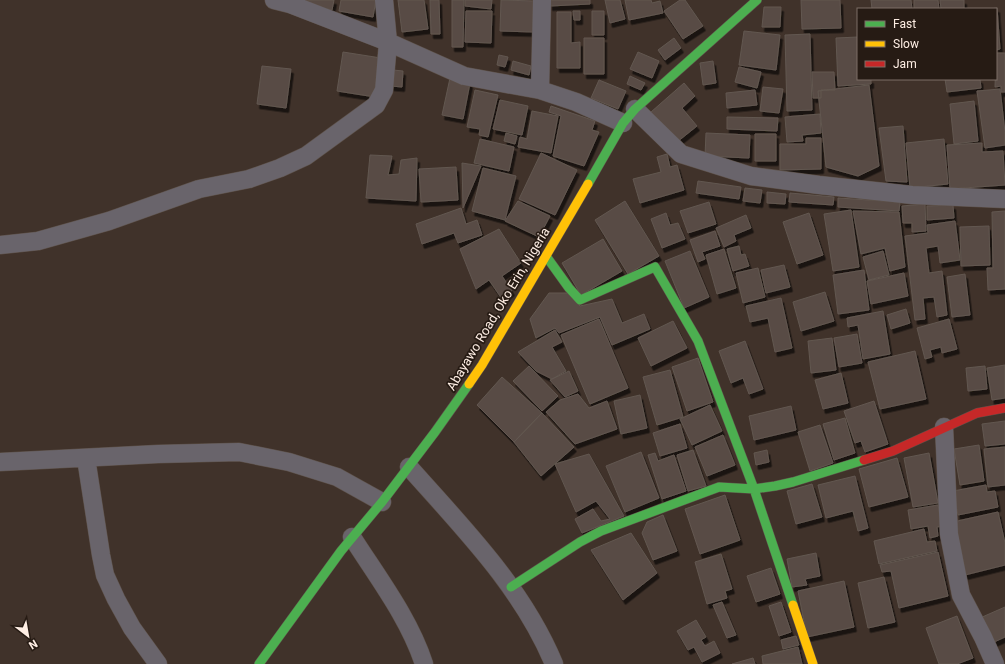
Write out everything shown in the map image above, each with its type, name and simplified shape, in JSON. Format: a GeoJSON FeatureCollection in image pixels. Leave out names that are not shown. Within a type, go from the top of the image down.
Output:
{"type":"FeatureCollection","features":[{"type":"Feature","properties":{"kind":"street"},"geometry":{"type":"LineString","coordinates":[[274,0],[290,4],[388,42],[464,76],[540,90],[576,102],[623,123]]}},
{"type":"Feature","properties":{"kind":"street"},"geometry":{"type":"LineString","coordinates":[[0,245],[38,241],[109,221],[199,189],[249,179],[280,168],[306,156],[376,105],[384,90],[388,42],[384,0]]}},
{"type":"Feature","properties":{"kind":"street"},"geometry":{"type":"LineString","coordinates":[[540,90],[542,0]]}},
{"type":"Feature","properties":{"kind":"street","name":"Abayawo Road, Oko Erin, Nigeria"},"geometry":{"type":"LineString","coordinates":[[258,664],[288,621],[352,537],[382,502],[436,432],[482,365],[623,123],[634,109],[757,0]]}},
{"type":"Feature","properties":{"kind":"street"},"geometry":{"type":"LineString","coordinates":[[634,109],[681,154],[751,176],[819,185],[912,194],[1005,199]]}},
{"type":"Feature","properties":{"kind":"street"},"geometry":{"type":"LineString","coordinates":[[546,256],[569,288],[580,300],[655,267],[698,341],[754,489],[814,664]]}},
{"type":"Feature","properties":{"kind":"street"},"geometry":{"type":"LineString","coordinates":[[511,587],[580,542],[601,531],[719,487],[754,489],[793,482],[886,453],[977,413],[1005,408]]}},
{"type":"Feature","properties":{"kind":"street"},"geometry":{"type":"LineString","coordinates":[[944,427],[949,534],[961,595],[995,664]]}},
{"type":"Feature","properties":{"kind":"street"},"geometry":{"type":"LineString","coordinates":[[0,462],[240,452],[289,462],[337,477],[382,502]]}},
{"type":"Feature","properties":{"kind":"street"},"geometry":{"type":"LineString","coordinates":[[86,458],[100,556],[105,575],[132,628],[158,664]]}},
{"type":"Feature","properties":{"kind":"street"},"geometry":{"type":"LineString","coordinates":[[409,467],[501,573],[526,608],[545,642],[554,664]]}},
{"type":"Feature","properties":{"kind":"street"},"geometry":{"type":"LineString","coordinates":[[352,537],[406,622],[418,646],[424,664]]}},
{"type":"Feature","properties":{"kind":"building"},"geometry":{"type":"Polygon","coordinates":[[[305,0],[334,0],[332,10],[304,4],[305,0]]]}},
{"type":"Feature","properties":{"kind":"building"},"geometry":{"type":"Polygon","coordinates":[[[341,0],[376,0],[373,17],[339,11],[341,0]]]}},
{"type":"Feature","properties":{"kind":"building"},"geometry":{"type":"Polygon","coordinates":[[[398,0],[424,0],[428,29],[402,32],[398,0]]]}},
{"type":"Feature","properties":{"kind":"building"},"geometry":{"type":"Polygon","coordinates":[[[430,0],[439,0],[440,34],[431,34],[430,0]]]}},
{"type":"Feature","properties":{"kind":"building"},"geometry":{"type":"Polygon","coordinates":[[[452,0],[464,0],[463,47],[452,47],[452,0]]]}},
{"type":"Feature","properties":{"kind":"building"},"geometry":{"type":"Polygon","coordinates":[[[465,0],[492,0],[491,9],[465,6],[465,0]]]}},
{"type":"Feature","properties":{"kind":"building"},"geometry":{"type":"Polygon","coordinates":[[[501,0],[535,1],[534,32],[500,31],[501,0]]]}},
{"type":"Feature","properties":{"kind":"building"},"geometry":{"type":"Polygon","coordinates":[[[550,0],[590,0],[590,4],[550,6],[550,0]]]}},
{"type":"Feature","properties":{"kind":"building"},"geometry":{"type":"Polygon","coordinates":[[[605,0],[620,0],[625,19],[610,23],[605,0]]]}},
{"type":"Feature","properties":{"kind":"building"},"geometry":{"type":"Polygon","coordinates":[[[625,0],[651,0],[652,3],[660,1],[663,13],[629,20],[625,0]]]}},
{"type":"Feature","properties":{"kind":"building"},"geometry":{"type":"Polygon","coordinates":[[[680,0],[685,0],[703,26],[683,39],[664,11],[680,0]]]}},
{"type":"Feature","properties":{"kind":"building"},"geometry":{"type":"Polygon","coordinates":[[[801,0],[840,0],[841,28],[802,29],[801,0]]]}},
{"type":"Feature","properties":{"kind":"building"},"geometry":{"type":"Polygon","coordinates":[[[871,0],[911,0],[912,8],[872,8],[871,0]]]}},
{"type":"Feature","properties":{"kind":"building"},"geometry":{"type":"Polygon","coordinates":[[[914,0],[938,0],[939,8],[914,8],[914,0]]]}},
{"type":"Feature","properties":{"kind":"building"},"geometry":{"type":"Polygon","coordinates":[[[940,0],[964,0],[964,8],[941,8],[940,0]]]}},
{"type":"Feature","properties":{"kind":"building"},"geometry":{"type":"Polygon","coordinates":[[[764,7],[781,7],[780,27],[762,27],[764,7]]]}},
{"type":"Feature","properties":{"kind":"building"},"geometry":{"type":"Polygon","coordinates":[[[997,8],[1000,49],[997,50],[997,8]]]}},
{"type":"Feature","properties":{"kind":"building"},"geometry":{"type":"Polygon","coordinates":[[[466,11],[492,11],[491,43],[465,42],[466,11]]]}},
{"type":"Feature","properties":{"kind":"building"},"geometry":{"type":"Polygon","coordinates":[[[573,11],[580,11],[580,20],[574,20],[573,11]]]}},
{"type":"Feature","properties":{"kind":"building"},"geometry":{"type":"Polygon","coordinates":[[[592,11],[604,11],[604,35],[592,35],[592,11]]]}},
{"type":"Feature","properties":{"kind":"building"},"geometry":{"type":"Polygon","coordinates":[[[557,12],[571,12],[571,43],[580,42],[580,68],[557,68],[557,12]]]}},
{"type":"Feature","properties":{"kind":"building"},"geometry":{"type":"Polygon","coordinates":[[[744,31],[780,35],[776,70],[739,65],[744,31]]]}},
{"type":"Feature","properties":{"kind":"building"},"geometry":{"type":"Polygon","coordinates":[[[810,34],[812,110],[787,111],[785,35],[810,34]]]}},
{"type":"Feature","properties":{"kind":"building"},"geometry":{"type":"Polygon","coordinates":[[[857,37],[857,80],[871,80],[871,84],[838,86],[836,38],[857,37]]]}},
{"type":"Feature","properties":{"kind":"building"},"geometry":{"type":"Polygon","coordinates":[[[584,38],[604,38],[604,74],[584,74],[584,38]]]}},
{"type":"Feature","properties":{"kind":"building"},"geometry":{"type":"Polygon","coordinates":[[[674,38],[681,48],[665,60],[658,50],[674,38]]]}},
{"type":"Feature","properties":{"kind":"building"},"geometry":{"type":"Polygon","coordinates":[[[343,52],[381,58],[375,97],[337,91],[343,52]]]}},
{"type":"Feature","properties":{"kind":"building"},"geometry":{"type":"Polygon","coordinates":[[[638,52],[659,61],[652,78],[630,69],[638,52]]]}},
{"type":"Feature","properties":{"kind":"building"},"geometry":{"type":"Polygon","coordinates":[[[997,53],[1005,53],[1005,92],[1001,92],[1001,86],[995,87],[995,80],[997,80],[997,53]]]}},
{"type":"Feature","properties":{"kind":"building"},"geometry":{"type":"Polygon","coordinates":[[[499,55],[508,57],[505,67],[497,65],[499,55]]]}},
{"type":"Feature","properties":{"kind":"building"},"geometry":{"type":"Polygon","coordinates":[[[513,61],[531,66],[529,75],[511,70],[513,61]]]}},
{"type":"Feature","properties":{"kind":"building"},"geometry":{"type":"Polygon","coordinates":[[[713,61],[716,83],[703,85],[700,63],[713,61]]]}},
{"type":"Feature","properties":{"kind":"building"},"geometry":{"type":"Polygon","coordinates":[[[262,66],[291,69],[286,108],[257,104],[262,66]]]}},
{"type":"Feature","properties":{"kind":"building"},"geometry":{"type":"Polygon","coordinates":[[[739,67],[761,72],[757,88],[735,82],[739,67]]]}},
{"type":"Feature","properties":{"kind":"building"},"geometry":{"type":"Polygon","coordinates":[[[393,70],[403,71],[402,87],[391,86],[393,70]]]}},
{"type":"Feature","properties":{"kind":"building"},"geometry":{"type":"Polygon","coordinates":[[[812,72],[834,72],[835,90],[821,90],[821,98],[813,98],[812,72]]]}},
{"type":"Feature","properties":{"kind":"building"},"geometry":{"type":"Polygon","coordinates":[[[630,76],[645,83],[641,90],[627,84],[630,76]]]}},
{"type":"Feature","properties":{"kind":"building"},"geometry":{"type":"Polygon","coordinates":[[[450,78],[470,83],[463,119],[442,115],[450,78]]]}},
{"type":"Feature","properties":{"kind":"building"},"geometry":{"type":"Polygon","coordinates":[[[599,80],[626,91],[618,109],[591,98],[599,80]]]}},
{"type":"Feature","properties":{"kind":"building"},"geometry":{"type":"Polygon","coordinates":[[[945,80],[980,80],[981,88],[947,92],[945,80]]]}},
{"type":"Feature","properties":{"kind":"building"},"geometry":{"type":"Polygon","coordinates":[[[684,83],[695,96],[682,108],[697,126],[677,142],[651,112],[684,83]]]}},
{"type":"Feature","properties":{"kind":"building"},"geometry":{"type":"Polygon","coordinates":[[[869,85],[879,166],[858,176],[826,167],[818,91],[869,85]]]}},
{"type":"Feature","properties":{"kind":"building"},"geometry":{"type":"Polygon","coordinates":[[[763,87],[783,89],[779,113],[760,111],[763,87]]]}},
{"type":"Feature","properties":{"kind":"building"},"geometry":{"type":"Polygon","coordinates":[[[1000,89],[1005,145],[985,148],[977,91],[1000,89]]]}},
{"type":"Feature","properties":{"kind":"building"},"geometry":{"type":"Polygon","coordinates":[[[475,90],[498,95],[488,137],[479,135],[480,129],[467,127],[475,90]]]}},
{"type":"Feature","properties":{"kind":"building"},"geometry":{"type":"Polygon","coordinates":[[[755,90],[757,105],[727,108],[726,93],[755,90]]]}},
{"type":"Feature","properties":{"kind":"building"},"geometry":{"type":"Polygon","coordinates":[[[500,100],[528,106],[522,135],[493,129],[500,100]]]}},
{"type":"Feature","properties":{"kind":"building"},"geometry":{"type":"Polygon","coordinates":[[[974,101],[978,141],[954,144],[950,104],[974,101]]]}},
{"type":"Feature","properties":{"kind":"building"},"geometry":{"type":"Polygon","coordinates":[[[551,106],[595,121],[592,130],[599,132],[584,166],[553,156],[561,116],[549,112],[551,106]]]}},
{"type":"Feature","properties":{"kind":"building"},"geometry":{"type":"Polygon","coordinates":[[[532,111],[558,116],[551,153],[518,147],[520,137],[527,139],[532,111]]]}},
{"type":"Feature","properties":{"kind":"building"},"geometry":{"type":"Polygon","coordinates":[[[820,114],[821,133],[802,135],[803,141],[787,142],[785,117],[820,114]]]}},
{"type":"Feature","properties":{"kind":"building"},"geometry":{"type":"Polygon","coordinates":[[[727,117],[778,118],[777,131],[727,129],[727,117]]]}},
{"type":"Feature","properties":{"kind":"building"},"geometry":{"type":"Polygon","coordinates":[[[903,126],[907,182],[886,181],[879,128],[903,126]]]}},
{"type":"Feature","properties":{"kind":"building"},"geometry":{"type":"Polygon","coordinates":[[[506,133],[517,136],[515,144],[504,141],[506,133]]]}},
{"type":"Feature","properties":{"kind":"building"},"geometry":{"type":"Polygon","coordinates":[[[706,133],[750,135],[749,158],[705,156],[706,133]]]}},
{"type":"Feature","properties":{"kind":"building"},"geometry":{"type":"Polygon","coordinates":[[[755,134],[776,134],[776,161],[755,161],[755,134]]]}},
{"type":"Feature","properties":{"kind":"building"},"geometry":{"type":"Polygon","coordinates":[[[806,138],[821,138],[821,169],[780,170],[780,144],[806,144],[806,138]]]}},
{"type":"Feature","properties":{"kind":"building"},"geometry":{"type":"Polygon","coordinates":[[[480,139],[514,147],[509,171],[474,163],[480,139]]]}},
{"type":"Feature","properties":{"kind":"building"},"geometry":{"type":"Polygon","coordinates":[[[944,139],[948,184],[910,188],[906,143],[944,139]]]}},
{"type":"Feature","properties":{"kind":"building"},"geometry":{"type":"Polygon","coordinates":[[[982,143],[982,152],[1003,151],[1005,185],[950,189],[947,145],[982,143]]]}},
{"type":"Feature","properties":{"kind":"building"},"geometry":{"type":"Polygon","coordinates":[[[541,153],[577,170],[555,215],[519,199],[541,153]]]}},
{"type":"Feature","properties":{"kind":"building"},"geometry":{"type":"Polygon","coordinates":[[[667,154],[670,167],[677,165],[684,190],[640,203],[633,179],[661,172],[657,157],[667,154]]]}},
{"type":"Feature","properties":{"kind":"building"},"geometry":{"type":"Polygon","coordinates":[[[370,155],[392,156],[388,175],[399,174],[401,160],[417,158],[416,201],[366,198],[370,155]]]}},
{"type":"Feature","properties":{"kind":"building"},"geometry":{"type":"Polygon","coordinates":[[[462,163],[481,166],[463,208],[462,163]]]}},
{"type":"Feature","properties":{"kind":"building"},"geometry":{"type":"Polygon","coordinates":[[[456,167],[458,200],[421,202],[419,169],[456,167]]]}},
{"type":"Feature","properties":{"kind":"building"},"geometry":{"type":"Polygon","coordinates":[[[483,168],[516,176],[505,220],[472,211],[483,168]]]}},
{"type":"Feature","properties":{"kind":"building"},"geometry":{"type":"Polygon","coordinates":[[[698,181],[741,187],[739,199],[696,193],[698,181]]]}},
{"type":"Feature","properties":{"kind":"building"},"geometry":{"type":"Polygon","coordinates":[[[745,188],[762,190],[760,203],[743,201],[745,188]]]}},
{"type":"Feature","properties":{"kind":"building"},"geometry":{"type":"Polygon","coordinates":[[[767,192],[786,194],[785,204],[767,203],[767,192]]]}},
{"type":"Feature","properties":{"kind":"building"},"geometry":{"type":"Polygon","coordinates":[[[790,193],[834,197],[833,205],[789,202],[790,193]]]}},
{"type":"Feature","properties":{"kind":"building"},"geometry":{"type":"Polygon","coordinates":[[[838,198],[900,202],[899,211],[838,207],[838,198]]]}},
{"type":"Feature","properties":{"kind":"building"},"geometry":{"type":"Polygon","coordinates":[[[518,201],[550,216],[539,237],[505,221],[518,201]]]}},
{"type":"Feature","properties":{"kind":"building"},"geometry":{"type":"Polygon","coordinates":[[[625,201],[659,256],[628,274],[595,220],[625,201]]]}},
{"type":"Feature","properties":{"kind":"building"},"geometry":{"type":"Polygon","coordinates":[[[709,202],[716,224],[688,233],[680,211],[709,202]]]}},
{"type":"Feature","properties":{"kind":"building"},"geometry":{"type":"Polygon","coordinates":[[[925,204],[926,231],[912,232],[912,223],[903,223],[902,206],[925,204]]]}},
{"type":"Feature","properties":{"kind":"building"},"geometry":{"type":"Polygon","coordinates":[[[953,205],[954,218],[927,220],[927,206],[953,205]]]}},
{"type":"Feature","properties":{"kind":"building"},"geometry":{"type":"Polygon","coordinates":[[[461,208],[466,224],[477,220],[482,235],[458,243],[454,233],[422,244],[416,224],[461,208]]]}},
{"type":"Feature","properties":{"kind":"building"},"geometry":{"type":"Polygon","coordinates":[[[851,210],[859,267],[833,271],[824,214],[851,210]]]}},
{"type":"Feature","properties":{"kind":"building"},"geometry":{"type":"Polygon","coordinates":[[[853,211],[899,212],[905,267],[890,271],[885,248],[861,254],[853,211]]]}},
{"type":"Feature","properties":{"kind":"building"},"geometry":{"type":"Polygon","coordinates":[[[1005,211],[1005,289],[988,290],[987,268],[993,268],[992,212],[1005,211]]]}},
{"type":"Feature","properties":{"kind":"building"},"geometry":{"type":"Polygon","coordinates":[[[666,213],[670,225],[678,223],[685,239],[662,248],[651,219],[666,213]]]}},
{"type":"Feature","properties":{"kind":"building"},"geometry":{"type":"Polygon","coordinates":[[[809,213],[823,255],[797,264],[783,222],[809,213]]]}},
{"type":"Feature","properties":{"kind":"building"},"geometry":{"type":"Polygon","coordinates":[[[746,215],[751,228],[734,235],[736,241],[724,247],[716,228],[746,215]]]}},
{"type":"Feature","properties":{"kind":"building"},"geometry":{"type":"Polygon","coordinates":[[[955,221],[960,260],[940,263],[938,246],[926,248],[929,273],[942,271],[947,315],[937,317],[934,297],[923,298],[925,319],[915,320],[905,236],[928,233],[927,225],[955,221]]]}},
{"type":"Feature","properties":{"kind":"building"},"geometry":{"type":"Polygon","coordinates":[[[989,226],[990,265],[961,266],[960,227],[989,226]]]}},
{"type":"Feature","properties":{"kind":"building"},"geometry":{"type":"Polygon","coordinates":[[[499,229],[521,263],[502,276],[512,291],[502,299],[489,280],[476,289],[460,249],[499,229]]]}},
{"type":"Feature","properties":{"kind":"building"},"geometry":{"type":"Polygon","coordinates":[[[715,231],[720,246],[702,252],[705,259],[698,262],[690,240],[715,231]]]}},
{"type":"Feature","properties":{"kind":"building"},"geometry":{"type":"Polygon","coordinates":[[[603,239],[622,271],[581,295],[562,263],[603,239]]]}},
{"type":"Feature","properties":{"kind":"building"},"geometry":{"type":"Polygon","coordinates":[[[739,246],[741,255],[745,254],[749,266],[733,271],[727,249],[739,246]]]}},
{"type":"Feature","properties":{"kind":"building"},"geometry":{"type":"Polygon","coordinates":[[[724,249],[736,288],[717,294],[706,255],[724,249]]]}},
{"type":"Feature","properties":{"kind":"building"},"geometry":{"type":"Polygon","coordinates":[[[690,251],[709,297],[684,308],[665,261],[690,251]]]}},
{"type":"Feature","properties":{"kind":"building"},"geometry":{"type":"Polygon","coordinates":[[[883,251],[889,275],[869,280],[863,257],[883,251]]]}},
{"type":"Feature","properties":{"kind":"building"},"geometry":{"type":"Polygon","coordinates":[[[784,265],[790,287],[766,293],[761,270],[784,265]]]}},
{"type":"Feature","properties":{"kind":"building"},"geometry":{"type":"Polygon","coordinates":[[[758,268],[765,297],[743,303],[736,273],[758,268]]]}},
{"type":"Feature","properties":{"kind":"building"},"geometry":{"type":"Polygon","coordinates":[[[864,270],[869,310],[838,314],[833,275],[864,270]]]}},
{"type":"Feature","properties":{"kind":"building"},"geometry":{"type":"Polygon","coordinates":[[[904,273],[908,296],[871,304],[867,281],[904,273]]]}},
{"type":"Feature","properties":{"kind":"building"},"geometry":{"type":"Polygon","coordinates":[[[965,274],[970,315],[952,317],[947,277],[965,274]]]}},
{"type":"Feature","properties":{"kind":"building"},"geometry":{"type":"Polygon","coordinates":[[[825,292],[834,321],[801,331],[793,302],[825,292]]]}},
{"type":"Feature","properties":{"kind":"building"},"geometry":{"type":"Polygon","coordinates":[[[549,293],[568,293],[580,306],[612,299],[622,323],[644,314],[650,329],[612,345],[600,317],[559,333],[555,328],[536,338],[530,319],[549,293]]]}},
{"type":"Feature","properties":{"kind":"building"},"geometry":{"type":"Polygon","coordinates":[[[781,298],[792,348],[775,352],[768,318],[750,322],[746,306],[781,298]]]}},
{"type":"Feature","properties":{"kind":"building"},"geometry":{"type":"Polygon","coordinates":[[[906,309],[910,323],[891,329],[887,315],[906,309]]]}},
{"type":"Feature","properties":{"kind":"building"},"geometry":{"type":"Polygon","coordinates":[[[883,311],[890,354],[863,359],[858,325],[848,327],[847,318],[883,311]]]}},
{"type":"Feature","properties":{"kind":"building"},"geometry":{"type":"Polygon","coordinates":[[[599,319],[628,388],[590,404],[561,335],[599,319]]]}},
{"type":"Feature","properties":{"kind":"building"},"geometry":{"type":"Polygon","coordinates":[[[949,319],[957,349],[942,353],[941,347],[930,350],[932,357],[925,359],[917,328],[949,319]]]}},
{"type":"Feature","properties":{"kind":"building"},"geometry":{"type":"Polygon","coordinates":[[[673,321],[687,348],[651,366],[638,338],[673,321]]]}},
{"type":"Feature","properties":{"kind":"building"},"geometry":{"type":"Polygon","coordinates":[[[555,330],[562,342],[552,347],[566,371],[552,379],[536,371],[518,352],[555,330]]]}},
{"type":"Feature","properties":{"kind":"building"},"geometry":{"type":"Polygon","coordinates":[[[857,334],[862,363],[839,367],[834,338],[857,334]]]}},
{"type":"Feature","properties":{"kind":"building"},"geometry":{"type":"Polygon","coordinates":[[[832,338],[836,370],[811,373],[808,341],[832,338]]]}},
{"type":"Feature","properties":{"kind":"building"},"geometry":{"type":"Polygon","coordinates":[[[745,341],[763,389],[749,394],[743,378],[731,383],[719,351],[745,341]]]}},
{"type":"Feature","properties":{"kind":"building"},"geometry":{"type":"Polygon","coordinates":[[[915,351],[926,399],[880,409],[868,362],[915,351]]]}},
{"type":"Feature","properties":{"kind":"building"},"geometry":{"type":"Polygon","coordinates":[[[698,358],[713,402],[687,411],[672,367],[698,358]]]}},
{"type":"Feature","properties":{"kind":"building"},"geometry":{"type":"Polygon","coordinates":[[[1005,365],[1005,398],[992,400],[987,368],[1005,365]]]}},
{"type":"Feature","properties":{"kind":"building"},"geometry":{"type":"Polygon","coordinates":[[[529,366],[558,396],[542,411],[513,381],[529,366]]]}},
{"type":"Feature","properties":{"kind":"building"},"geometry":{"type":"Polygon","coordinates":[[[985,366],[987,389],[968,391],[966,368],[985,366]]]}},
{"type":"Feature","properties":{"kind":"building"},"geometry":{"type":"Polygon","coordinates":[[[670,370],[683,417],[657,425],[643,377],[670,370]]]}},
{"type":"Feature","properties":{"kind":"building"},"geometry":{"type":"Polygon","coordinates":[[[569,371],[578,391],[565,397],[550,380],[569,371]]]}},
{"type":"Feature","properties":{"kind":"building"},"geometry":{"type":"Polygon","coordinates":[[[841,373],[848,403],[823,409],[815,380],[841,373]]]}},
{"type":"Feature","properties":{"kind":"building"},"geometry":{"type":"Polygon","coordinates":[[[502,377],[542,413],[514,442],[477,405],[502,377]]]}},
{"type":"Feature","properties":{"kind":"building"},"geometry":{"type":"Polygon","coordinates":[[[578,394],[589,408],[607,401],[617,429],[575,444],[546,412],[560,400],[578,394]]]}},
{"type":"Feature","properties":{"kind":"building"},"geometry":{"type":"Polygon","coordinates":[[[640,395],[647,428],[621,434],[614,401],[640,395]]]}},
{"type":"Feature","properties":{"kind":"building"},"geometry":{"type":"Polygon","coordinates":[[[874,401],[888,444],[865,452],[861,441],[855,443],[844,411],[874,401]]]}},
{"type":"Feature","properties":{"kind":"building"},"geometry":{"type":"Polygon","coordinates":[[[710,405],[722,431],[692,445],[680,419],[710,405]]]}},
{"type":"Feature","properties":{"kind":"building"},"geometry":{"type":"Polygon","coordinates":[[[791,406],[796,430],[754,440],[749,416],[791,406]]]}},
{"type":"Feature","properties":{"kind":"building"},"geometry":{"type":"Polygon","coordinates":[[[542,413],[574,447],[541,476],[514,442],[542,413]]]}},
{"type":"Feature","properties":{"kind":"building"},"geometry":{"type":"Polygon","coordinates":[[[845,418],[855,453],[834,460],[823,424],[845,418]]]}},
{"type":"Feature","properties":{"kind":"building"},"geometry":{"type":"Polygon","coordinates":[[[1005,421],[1005,444],[985,446],[982,424],[1005,421]]]}},
{"type":"Feature","properties":{"kind":"building"},"geometry":{"type":"Polygon","coordinates":[[[680,424],[687,448],[660,456],[653,433],[680,424]]]}},
{"type":"Feature","properties":{"kind":"building"},"geometry":{"type":"Polygon","coordinates":[[[820,425],[833,463],[810,471],[798,432],[820,425]]]}},
{"type":"Feature","properties":{"kind":"building"},"geometry":{"type":"Polygon","coordinates":[[[723,435],[735,465],[707,476],[695,447],[723,435]]]}},
{"type":"Feature","properties":{"kind":"building"},"geometry":{"type":"Polygon","coordinates":[[[979,445],[984,481],[960,485],[954,449],[979,445]]]}},
{"type":"Feature","properties":{"kind":"building"},"geometry":{"type":"Polygon","coordinates":[[[1005,447],[1005,485],[988,487],[984,449],[1005,447]]]}},
{"type":"Feature","properties":{"kind":"building"},"geometry":{"type":"Polygon","coordinates":[[[693,450],[706,486],[688,491],[677,455],[693,450]]]}},
{"type":"Feature","properties":{"kind":"building"},"geometry":{"type":"Polygon","coordinates":[[[767,450],[769,462],[756,465],[754,453],[767,450]]]}},
{"type":"Feature","properties":{"kind":"building"},"geometry":{"type":"Polygon","coordinates":[[[641,452],[659,498],[625,512],[606,466],[641,452]]]}},
{"type":"Feature","properties":{"kind":"building"},"geometry":{"type":"Polygon","coordinates":[[[655,453],[658,461],[674,455],[686,491],[662,499],[648,455],[655,453]]]}},
{"type":"Feature","properties":{"kind":"building"},"geometry":{"type":"Polygon","coordinates":[[[929,453],[938,503],[913,507],[904,458],[929,453]]]}},
{"type":"Feature","properties":{"kind":"building"},"geometry":{"type":"Polygon","coordinates":[[[589,454],[624,516],[582,533],[575,519],[593,509],[601,521],[610,519],[596,501],[576,512],[555,464],[589,454]]]}},
{"type":"Feature","properties":{"kind":"building"},"geometry":{"type":"Polygon","coordinates":[[[897,458],[908,497],[869,507],[859,469],[897,458]]]}},
{"type":"Feature","properties":{"kind":"building"},"geometry":{"type":"Polygon","coordinates":[[[855,476],[868,528],[858,531],[853,511],[826,518],[818,485],[855,476]]]}},
{"type":"Feature","properties":{"kind":"building"},"geometry":{"type":"Polygon","coordinates":[[[812,484],[822,517],[796,524],[787,491],[812,484]]]}},
{"type":"Feature","properties":{"kind":"building"},"geometry":{"type":"Polygon","coordinates":[[[986,485],[987,492],[995,491],[998,507],[958,515],[953,491],[986,485]]]}},
{"type":"Feature","properties":{"kind":"building"},"geometry":{"type":"Polygon","coordinates":[[[725,495],[740,540],[700,554],[685,509],[725,495]]]}},
{"type":"Feature","properties":{"kind":"building"},"geometry":{"type":"Polygon","coordinates":[[[938,505],[942,526],[937,527],[938,536],[930,538],[928,526],[911,529],[908,510],[938,505]]]}},
{"type":"Feature","properties":{"kind":"building"},"geometry":{"type":"Polygon","coordinates":[[[998,512],[1005,543],[1005,565],[965,575],[953,522],[998,512]]]}},
{"type":"Feature","properties":{"kind":"building"},"geometry":{"type":"Polygon","coordinates":[[[663,515],[677,551],[653,560],[642,533],[647,522],[663,515]]]}},
{"type":"Feature","properties":{"kind":"building"},"geometry":{"type":"Polygon","coordinates":[[[924,529],[927,542],[935,541],[937,551],[879,564],[874,541],[924,529]]]}},
{"type":"Feature","properties":{"kind":"building"},"geometry":{"type":"Polygon","coordinates":[[[631,533],[657,573],[623,600],[591,550],[631,533]]]}},
{"type":"Feature","properties":{"kind":"building"},"geometry":{"type":"Polygon","coordinates":[[[938,552],[948,596],[899,608],[891,571],[882,572],[880,565],[938,552]]]}},
{"type":"Feature","properties":{"kind":"building"},"geometry":{"type":"Polygon","coordinates":[[[816,553],[820,576],[805,579],[807,585],[792,587],[787,559],[816,553]]]}},
{"type":"Feature","properties":{"kind":"building"},"geometry":{"type":"Polygon","coordinates":[[[721,554],[732,589],[725,591],[727,598],[707,604],[695,562],[721,554]]]}},
{"type":"Feature","properties":{"kind":"building"},"geometry":{"type":"Polygon","coordinates":[[[771,568],[780,594],[756,602],[747,576],[771,568]]]}},
{"type":"Feature","properties":{"kind":"building"},"geometry":{"type":"Polygon","coordinates":[[[884,577],[895,622],[868,628],[858,583],[884,577]]]}},
{"type":"Feature","properties":{"kind":"building"},"geometry":{"type":"Polygon","coordinates":[[[844,581],[854,627],[807,637],[798,591],[844,581]]]}},
{"type":"Feature","properties":{"kind":"building"},"geometry":{"type":"Polygon","coordinates":[[[722,602],[736,635],[727,638],[713,605],[722,602]]]}},
{"type":"Feature","properties":{"kind":"building"},"geometry":{"type":"Polygon","coordinates":[[[781,602],[791,632],[779,636],[769,606],[781,602]]]}},
{"type":"Feature","properties":{"kind":"building"},"geometry":{"type":"Polygon","coordinates":[[[1005,607],[1005,637],[992,643],[980,618],[1005,607]]]}},
{"type":"Feature","properties":{"kind":"building"},"geometry":{"type":"Polygon","coordinates":[[[957,616],[973,658],[957,664],[939,664],[926,628],[957,616]]]}},
{"type":"Feature","properties":{"kind":"building"},"geometry":{"type":"Polygon","coordinates":[[[696,620],[706,637],[701,640],[705,646],[714,641],[720,653],[702,662],[694,647],[688,650],[677,631],[696,620]]]}},
{"type":"Feature","properties":{"kind":"building"},"geometry":{"type":"Polygon","coordinates":[[[796,636],[799,645],[783,649],[781,640],[796,636]]]}},
{"type":"Feature","properties":{"kind":"building"},"geometry":{"type":"Polygon","coordinates":[[[798,647],[802,664],[763,664],[762,656],[798,647]]]}},
{"type":"Feature","properties":{"kind":"building"},"geometry":{"type":"Polygon","coordinates":[[[753,658],[755,664],[732,664],[753,658]]]}},
{"type":"Feature","properties":{"kind":"traffic: fast"},"geometry":{"type":"LineString","coordinates":[[588,184],[623,123],[635,109],[757,0]]}},
{"type":"Feature","properties":{"kind":"traffic: fast"},"geometry":{"type":"LineString","coordinates":[[546,256],[569,288],[580,300],[655,267],[698,341],[754,489],[793,605]]}},
{"type":"Feature","properties":{"kind":"traffic: fast"},"geometry":{"type":"LineString","coordinates":[[259,664],[341,551],[382,502],[469,384]]}},
{"type":"Feature","properties":{"kind":"traffic: fast"},"geometry":{"type":"LineString","coordinates":[[511,587],[580,542],[601,531],[719,487],[754,489],[775,486],[793,482],[864,460]]}},
{"type":"Feature","properties":{"kind":"traffic: slow"},"geometry":{"type":"LineString","coordinates":[[469,384],[482,365],[588,184]]}},
{"type":"Feature","properties":{"kind":"traffic: slow"},"geometry":{"type":"LineString","coordinates":[[793,605],[813,664]]}},
{"type":"Feature","properties":{"kind":"traffic: jam"},"geometry":{"type":"LineString","coordinates":[[864,460],[893,451],[977,413],[1005,408]]}}]}
